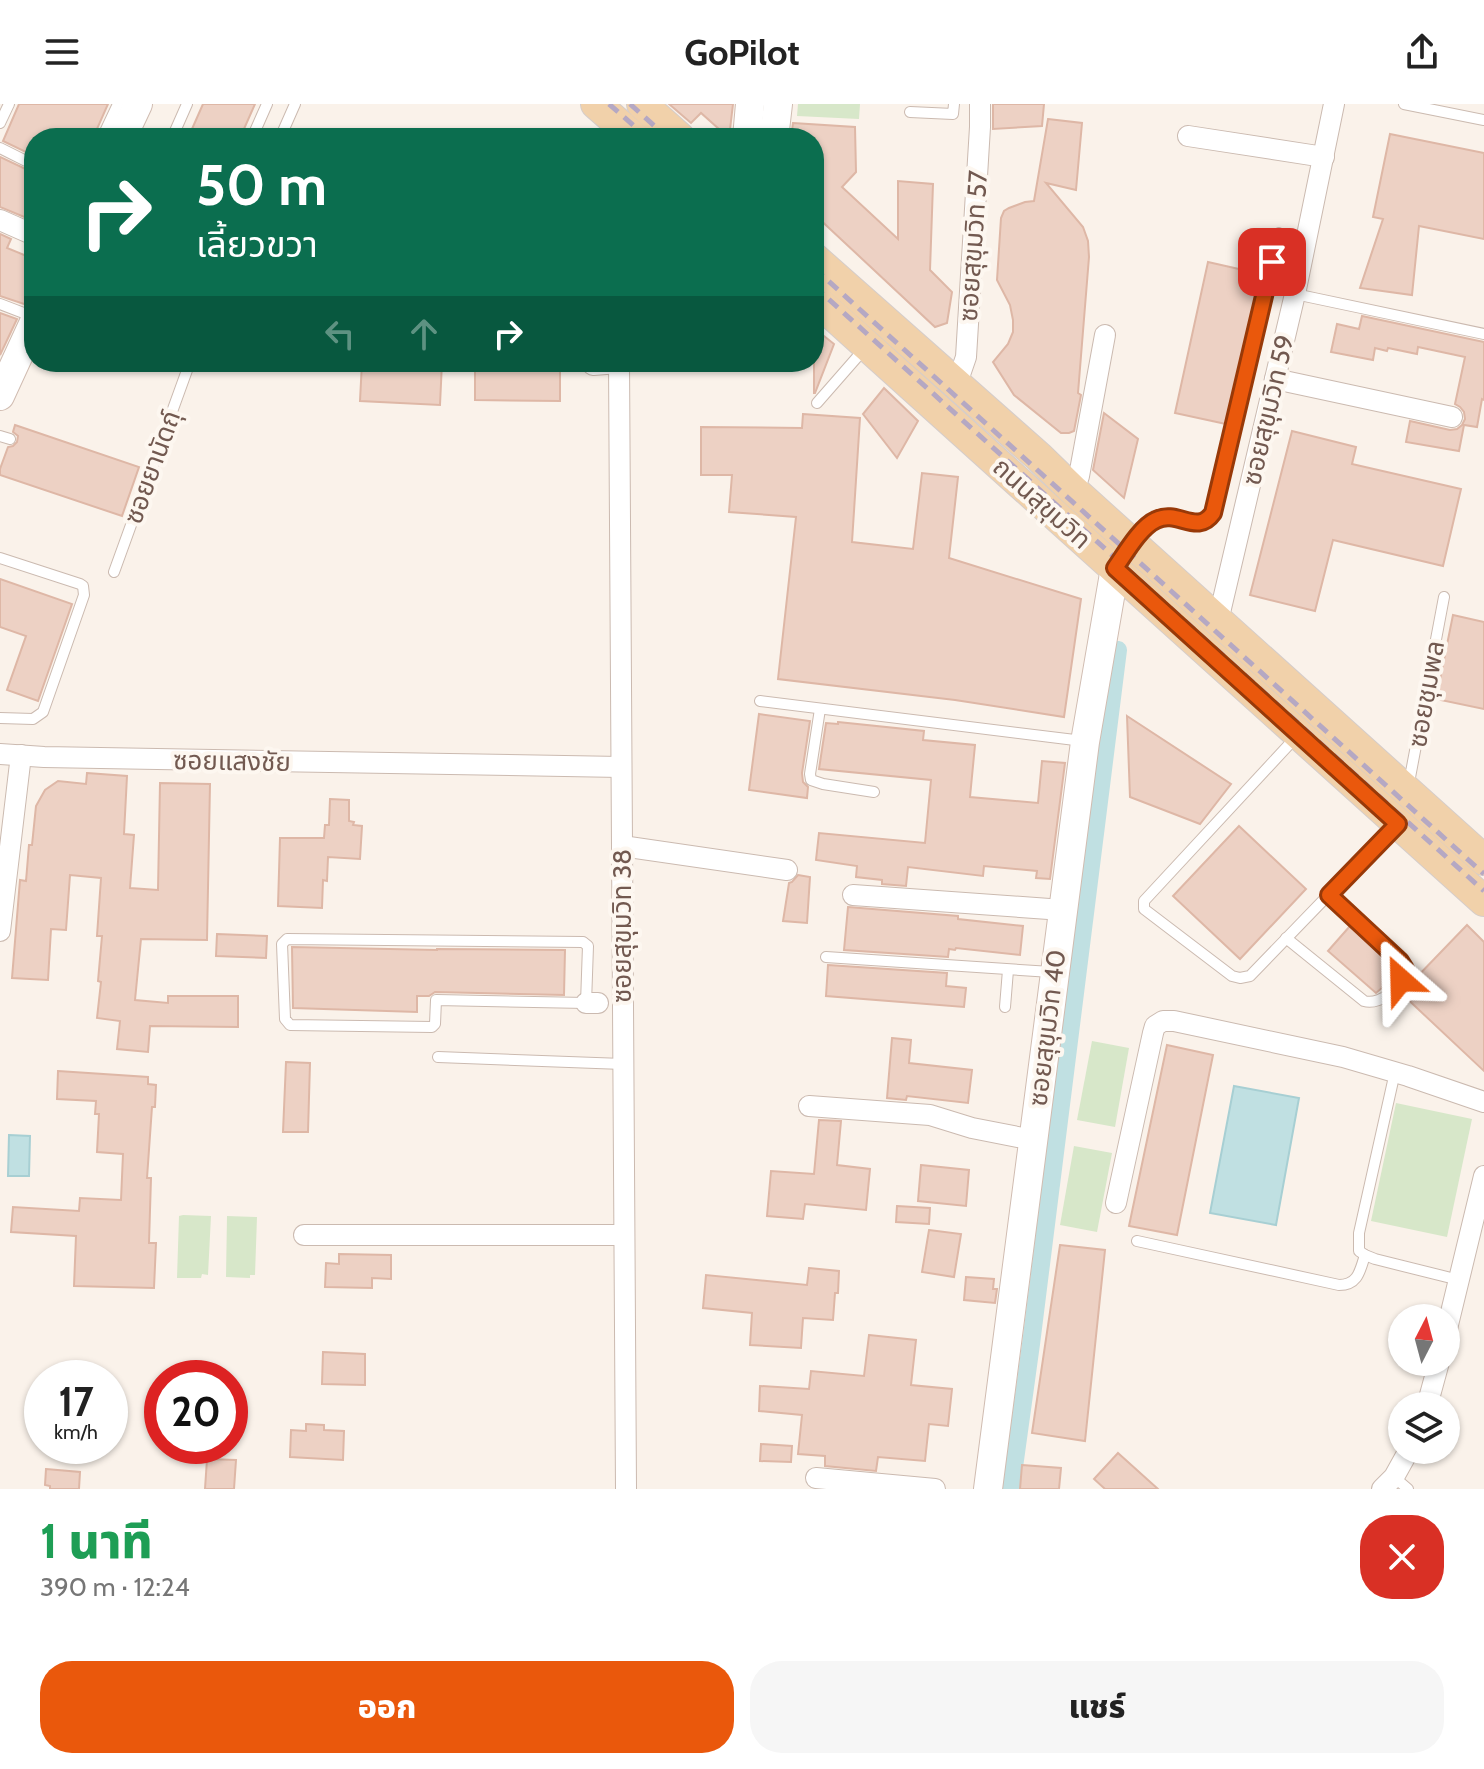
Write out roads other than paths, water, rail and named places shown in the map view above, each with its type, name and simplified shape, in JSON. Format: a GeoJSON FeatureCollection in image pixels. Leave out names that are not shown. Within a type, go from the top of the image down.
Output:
{"type":"FeatureCollection","features":[{"type":"Feature","properties":{"kind":"main road"},"geometry":{"type":"LineString","coordinates":[[596,104],[620,128]]}},
{"type":"Feature","properties":{"kind":"main road"},"geometry":{"type":"LineString","coordinates":[[642,104],[669,128]]}},
{"type":"Feature","properties":{"kind":"main road","name":"ถนนสุขุมวิท"},"geometry":{"type":"LineString","coordinates":[[824,267],[1039,457],[1074,491],[1124,556],[1299,735],[1484,901]]}},
{"type":"Feature","properties":{"kind":"main road","name":"ถนนสุขุมวิท"},"geometry":{"type":"LineString","coordinates":[[824,307],[867,346],[1124,556],[1218,621],[1484,859]]}},
{"type":"Feature","properties":{"kind":"street"},"geometry":{"type":"LineString","coordinates":[[127,128],[138,104]]}},
{"type":"Feature","properties":{"kind":"street"},"geometry":{"type":"LineString","coordinates":[[748,128],[750,104]]}},
{"type":"Feature","properties":{"kind":"street"},"geometry":{"type":"LineString","coordinates":[[775,128],[778,104]]}},
{"type":"Feature","properties":{"kind":"street","name":"ซอยสุขุมวิท 57"},"geometry":{"type":"LineString","coordinates":[[956,386],[966,357],[980,104]]}},
{"type":"Feature","properties":{"kind":"street","name":"ซอยสุขุมวิท 59"},"geometry":{"type":"LineString","coordinates":[[1218,621],[1295,294],[1334,104]]}},
{"type":"Feature","properties":{"kind":"street"},"geometry":{"type":"LineString","coordinates":[[1188,136],[1324,157]]}},
{"type":"Feature","properties":{"kind":"street"},"geometry":{"type":"LineString","coordinates":[[0,220],[24,231]]}},
{"type":"Feature","properties":{"kind":"street"},"geometry":{"type":"LineString","coordinates":[[1074,491],[1105,335]]}},
{"type":"Feature","properties":{"kind":"street"},"geometry":{"type":"LineString","coordinates":[[0,396],[24,342]]}},
{"type":"Feature","properties":{"kind":"street","name":"ซอยสุขุมวิท 38"},"geometry":{"type":"LineString","coordinates":[[619,372],[626,1489]]}},
{"type":"Feature","properties":{"kind":"street"},"geometry":{"type":"LineString","coordinates":[[1275,379],[1452,417]]}},
{"type":"Feature","properties":{"kind":"street","name":"ซอยสุขุมวิท 40"},"geometry":{"type":"LineString","coordinates":[[988,1489],[1085,742],[1124,556]]}},
{"type":"Feature","properties":{"kind":"street","name":"ซอยแสงชัย"},"geometry":{"type":"LineString","coordinates":[[0,754],[621,767]]}},
{"type":"Feature","properties":{"kind":"street"},"geometry":{"type":"LineString","coordinates":[[0,931],[21,755]]}},
{"type":"Feature","properties":{"kind":"street"},"geometry":{"type":"LineString","coordinates":[[622,846],[787,870]]}},
{"type":"Feature","properties":{"kind":"street"},"geometry":{"type":"LineString","coordinates":[[853,895],[1063,910]]}},
{"type":"Feature","properties":{"kind":"street"},"geometry":{"type":"LineString","coordinates":[[1116,1203],[1153,1033],[1159,1023],[1174,1021],[1343,1057],[1484,1102]]}},
{"type":"Feature","properties":{"kind":"street"},"geometry":{"type":"LineString","coordinates":[[809,1106],[930,1115],[1001,1135],[1033,1140]]}},
{"type":"Feature","properties":{"kind":"street"},"geometry":{"type":"LineString","coordinates":[[1453,1304],[1484,1176]]}},
{"type":"Feature","properties":{"kind":"street"},"geometry":{"type":"LineString","coordinates":[[304,1235],[624,1235]]}},
{"type":"Feature","properties":{"kind":"street"},"geometry":{"type":"LineString","coordinates":[[1394,1485],[1403,1464]]}},
{"type":"Feature","properties":{"kind":"street"},"geometry":{"type":"LineString","coordinates":[[816,1478],[935,1489]]}},
{"type":"Feature","properties":{"kind":"lane"},"geometry":{"type":"LineString","coordinates":[[0,123],[9,104]]}},
{"type":"Feature","properties":{"kind":"lane"},"geometry":{"type":"LineString","coordinates":[[107,128],[118,104]]}},
{"type":"Feature","properties":{"kind":"lane"},"geometry":{"type":"LineString","coordinates":[[176,128],[187,104]]}},
{"type":"Feature","properties":{"kind":"lane"},"geometry":{"type":"LineString","coordinates":[[256,128],[267,104]]}},
{"type":"Feature","properties":{"kind":"lane"},"geometry":{"type":"LineString","coordinates":[[284,128],[295,104]]}},
{"type":"Feature","properties":{"kind":"lane"},"geometry":{"type":"LineString","coordinates":[[910,112],[953,114],[954,104]]}},
{"type":"Feature","properties":{"kind":"lane"},"geometry":{"type":"LineString","coordinates":[[1404,104],[1484,120]]}},
{"type":"Feature","properties":{"kind":"lane"},"geometry":{"type":"LineString","coordinates":[[0,148],[24,160]]}},
{"type":"Feature","properties":{"kind":"lane"},"geometry":{"type":"LineString","coordinates":[[1124,556],[1148,524],[1157,519],[1171,516],[1195,524],[1208,520],[1213,513],[1279,233]]}},
{"type":"Feature","properties":{"kind":"lane"},"geometry":{"type":"LineString","coordinates":[[1295,294],[1484,334]]}},
{"type":"Feature","properties":{"kind":"lane"},"geometry":{"type":"LineString","coordinates":[[0,304],[24,315]]}},
{"type":"Feature","properties":{"kind":"lane"},"geometry":{"type":"LineString","coordinates":[[817,403],[867,346]]}},
{"type":"Feature","properties":{"kind":"lane","name":"ซอยยานัดถุ์"},"geometry":{"type":"LineString","coordinates":[[114,572],[186,372]]}},
{"type":"Feature","properties":{"kind":"lane"},"geometry":{"type":"LineString","coordinates":[[0,558],[80,584],[84,595],[43,712],[33,719],[0,718]]}},
{"type":"Feature","properties":{"kind":"lane","name":"ซอยชุมพล"},"geometry":{"type":"LineString","coordinates":[[1407,790],[1444,597]]}},
{"type":"Feature","properties":{"kind":"lane"},"geometry":{"type":"LineString","coordinates":[[760,701],[1085,742]]}},
{"type":"Feature","properties":{"kind":"lane"},"geometry":{"type":"LineString","coordinates":[[820,709],[811,780],[874,792]]}},
{"type":"Feature","properties":{"kind":"lane"},"geometry":{"type":"LineString","coordinates":[[1299,735],[1144,901],[1144,909],[1232,976],[1250,976],[1398,824]]}},
{"type":"Feature","properties":{"kind":"lane"},"geometry":{"type":"LineString","coordinates":[[1286,938],[1364,1001],[1379,1001],[1388,994],[1404,974],[1403,965],[1329,895]]}},
{"type":"Feature","properties":{"kind":"lane"},"geometry":{"type":"LineString","coordinates":[[592,1003],[588,946],[583,942],[287,939],[282,944],[285,1019],[290,1025],[432,1027],[435,1024],[436,1000],[623,1006]]}},
{"type":"Feature","properties":{"kind":"lane"},"geometry":{"type":"LineString","coordinates":[[826,957],[1054,972]]}},
{"type":"Feature","properties":{"kind":"lane"},"geometry":{"type":"LineString","coordinates":[[1005,1007],[1008,970]]}},
{"type":"Feature","properties":{"kind":"lane"},"geometry":{"type":"LineString","coordinates":[[438,1057],[623,1064]]}},
{"type":"Feature","properties":{"kind":"lane"},"geometry":{"type":"LineString","coordinates":[[1395,1072],[1359,1233],[1359,1251],[1386,1263],[1459,1280]]}},
{"type":"Feature","properties":{"kind":"lane"},"geometry":{"type":"LineString","coordinates":[[1137,1241],[1339,1285],[1348,1285],[1356,1280],[1365,1255]]}},
{"type":"Feature","properties":{"kind":"water"},"geometry":{"type":"Polygon","coordinates":[[[1234,1086],[1299,1098],[1276,1225],[1210,1213],[1234,1086]]]}},
{"type":"Feature","properties":{"kind":"water"},"geometry":{"type":"Polygon","coordinates":[[[9,1135],[30,1136],[29,1176],[8,1176],[9,1135]]]}},
{"type":"Feature","properties":{"kind":"waterway"},"geometry":{"type":"LineString","coordinates":[[1011,1489],[1118,650]]}},
{"type":"Feature","properties":{"kind":"railway"},"geometry":{"type":"LineString","coordinates":[[609,104],[637,128]]}},
{"type":"Feature","properties":{"kind":"railway"},"geometry":{"type":"LineString","coordinates":[[630,104],[657,128]]}},
{"type":"Feature","properties":{"kind":"railway"},"geometry":{"type":"LineString","coordinates":[[824,277],[1484,874]]}},
{"type":"Feature","properties":{"kind":"railway"},"geometry":{"type":"LineString","coordinates":[[824,295],[1484,891]]}}]}
